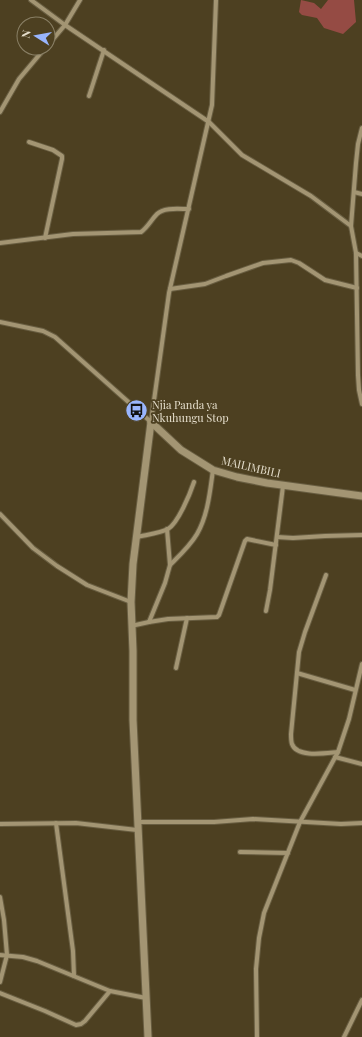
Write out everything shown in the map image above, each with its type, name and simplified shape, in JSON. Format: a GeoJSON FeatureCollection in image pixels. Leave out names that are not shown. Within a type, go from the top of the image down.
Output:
{"type":"FeatureCollection","features":[{"type":"Feature","properties":{"kind":"street"},"geometry":{"type":"LineString","coordinates":[[31,0],[65,25],[209,122],[242,155],[311,196],[351,226]]}},
{"type":"Feature","properties":{"kind":"street"},"geometry":{"type":"LineString","coordinates":[[56,36],[65,25],[80,0]]}},
{"type":"Feature","properties":{"kind":"street"},"geometry":{"type":"LineString","coordinates":[[148,1037],[137,830],[131,602],[137,537],[151,422],[170,289],[209,122],[213,89],[216,0]]}},
{"type":"Feature","properties":{"kind":"street"},"geometry":{"type":"LineString","coordinates":[[89,96],[104,50]]}},
{"type":"Feature","properties":{"kind":"street"},"geometry":{"type":"LineString","coordinates":[[0,112],[19,78],[39,56]]}},
{"type":"Feature","properties":{"kind":"street"},"geometry":{"type":"LineString","coordinates":[[362,128],[351,226],[356,253],[358,375],[362,404]]}},
{"type":"Feature","properties":{"kind":"street"},"geometry":{"type":"LineString","coordinates":[[29,142],[53,150],[62,156],[46,238]]}},
{"type":"Feature","properties":{"kind":"street"},"geometry":{"type":"LineString","coordinates":[[354,192],[362,194]]}},
{"type":"Feature","properties":{"kind":"street"},"geometry":{"type":"LineString","coordinates":[[0,243],[12,243],[73,234],[141,232],[156,215],[162,211],[189,209]]}},
{"type":"Feature","properties":{"kind":"street"},"geometry":{"type":"LineString","coordinates":[[356,253],[362,256]]}},
{"type":"Feature","properties":{"kind":"street"},"geometry":{"type":"LineString","coordinates":[[170,289],[205,284],[263,263],[291,260],[299,263],[325,280],[356,288]]}},
{"type":"Feature","properties":{"kind":"street"},"geometry":{"type":"LineString","coordinates":[[0,322],[43,331],[55,337],[151,422]]}},
{"type":"Feature","properties":{"kind":"street","name":"MAILIMBILI"},"geometry":{"type":"LineString","coordinates":[[151,422],[182,450],[213,470],[237,477],[283,486],[362,496]]}},
{"type":"Feature","properties":{"kind":"street"},"geometry":{"type":"LineString","coordinates":[[170,565],[197,534],[204,516],[213,470]]}},
{"type":"Feature","properties":{"kind":"street"},"geometry":{"type":"LineString","coordinates":[[137,537],[167,529],[175,522],[188,498],[194,482]]}},
{"type":"Feature","properties":{"kind":"street"},"geometry":{"type":"LineString","coordinates":[[266,611],[283,486]]}},
{"type":"Feature","properties":{"kind":"street"},"geometry":{"type":"LineString","coordinates":[[0,514],[33,548],[57,566],[87,585],[131,602]]}},
{"type":"Feature","properties":{"kind":"street"},"geometry":{"type":"LineString","coordinates":[[149,622],[165,583],[170,565],[167,529]]}},
{"type":"Feature","properties":{"kind":"street"},"geometry":{"type":"LineString","coordinates":[[277,537],[294,538],[362,535]]}},
{"type":"Feature","properties":{"kind":"street"},"geometry":{"type":"LineString","coordinates":[[132,626],[149,622],[186,618],[213,618],[219,615],[245,541],[247,539],[276,544]]}},
{"type":"Feature","properties":{"kind":"street"},"geometry":{"type":"LineString","coordinates":[[326,575],[299,652],[291,734],[294,748],[299,751],[307,753],[338,752]]}},
{"type":"Feature","properties":{"kind":"street"},"geometry":{"type":"LineString","coordinates":[[176,668],[186,618]]}},
{"type":"Feature","properties":{"kind":"street"},"geometry":{"type":"LineString","coordinates":[[257,1037],[256,969],[259,938],[264,913],[300,822],[338,752],[349,719],[362,664]]}},
{"type":"Feature","properties":{"kind":"street"},"geometry":{"type":"LineString","coordinates":[[297,673],[355,690]]}},
{"type":"Feature","properties":{"kind":"street"},"geometry":{"type":"LineString","coordinates":[[335,757],[362,764]]}},
{"type":"Feature","properties":{"kind":"street"},"geometry":{"type":"LineString","coordinates":[[137,822],[214,822],[253,819],[340,824],[362,823]]}},
{"type":"Feature","properties":{"kind":"street"},"geometry":{"type":"LineString","coordinates":[[56,823],[73,951],[74,976]]}},
{"type":"Feature","properties":{"kind":"street"},"geometry":{"type":"LineString","coordinates":[[0,824],[76,823],[137,830]]}},
{"type":"Feature","properties":{"kind":"street"},"geometry":{"type":"LineString","coordinates":[[240,852],[288,853]]}},
{"type":"Feature","properties":{"kind":"street"},"geometry":{"type":"LineString","coordinates":[[0,897],[8,955],[0,982]]}},
{"type":"Feature","properties":{"kind":"street"},"geometry":{"type":"LineString","coordinates":[[0,955],[8,955],[38,961],[110,991],[146,998]]}},
{"type":"Feature","properties":{"kind":"street"},"geometry":{"type":"LineString","coordinates":[[0,993],[76,1025],[85,1021],[110,991]]}},
{"type":"Feature","properties":{"kind":"street"},"geometry":{"type":"LineString","coordinates":[[344,1037],[362,1000]]}},
{"type":"Feature","properties":{"kind":"shaded area"},"geometry":{"type":"Polygon","coordinates":[[[301,0],[314,3],[321,9],[328,0],[354,0],[356,22],[343,34],[324,28],[317,18],[302,15],[299,12],[301,0]]]}},
{"type":"Feature","properties":{"kind":"place","name":"Njia Panda ya Nkuhungu Stop"},"geometry":{"type":"Point","coordinates":[137,411]}}]}
